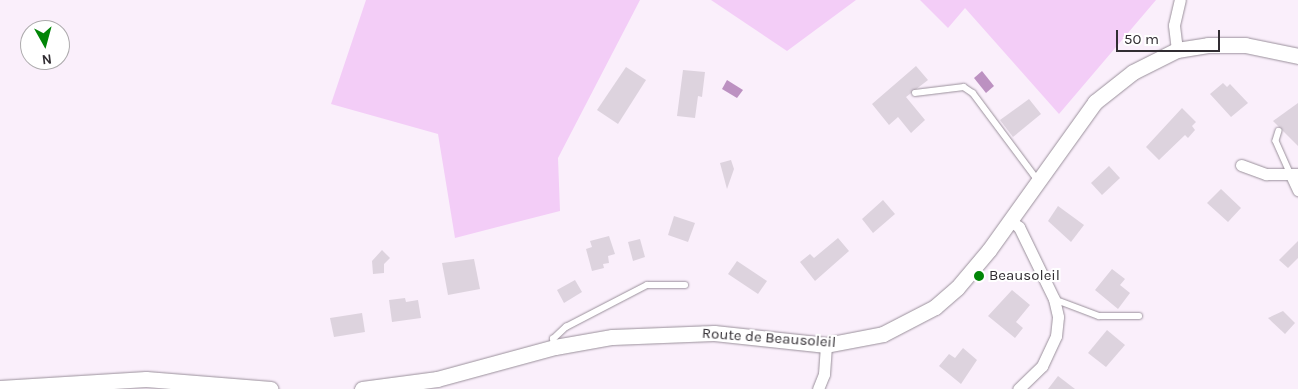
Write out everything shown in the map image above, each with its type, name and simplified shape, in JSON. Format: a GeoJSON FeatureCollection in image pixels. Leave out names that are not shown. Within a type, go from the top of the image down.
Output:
{"type":"FeatureCollection","features":[{"type":"Feature","properties":{"kind":"main road","name":"Route de Beausoleil"},"geometry":{"type":"LineString","coordinates":[[362,389],[437,379],[555,347],[612,337],[686,332],[826,344],[883,334],[935,307],[968,275],[1011,221],[1095,102],[1133,72],[1177,50],[1208,45],[1245,45],[1298,56]]}},
{"type":"Feature","properties":{"kind":"main road"},"geometry":{"type":"LineString","coordinates":[[0,388],[146,379],[271,389]]}},
{"type":"Feature","properties":{"kind":"street"},"geometry":{"type":"LineString","coordinates":[[1177,50],[1174,25],[1180,0]]}},
{"type":"Feature","properties":{"kind":"street"},"geometry":{"type":"LineString","coordinates":[[1241,164],[1266,174],[1294,174],[1298,190]]}},
{"type":"Feature","properties":{"kind":"street"},"geometry":{"type":"LineString","coordinates":[[1011,221],[1019,227],[1054,299],[1058,317],[1056,336],[1042,366],[1018,389]]}},
{"type":"Feature","properties":{"kind":"street"},"geometry":{"type":"LineString","coordinates":[[818,389],[824,374],[826,344]]}},
{"type":"Feature","properties":{"kind":"lane"},"geometry":{"type":"LineString","coordinates":[[915,92],[964,87],[973,93],[1039,181]]}},
{"type":"Feature","properties":{"kind":"lane"},"geometry":{"type":"LineString","coordinates":[[1279,132],[1276,140],[1294,174]]}},
{"type":"Feature","properties":{"kind":"lane"},"geometry":{"type":"LineString","coordinates":[[555,347],[553,339],[566,327],[647,285],[685,285]]}},
{"type":"Feature","properties":{"kind":"lane"},"geometry":{"type":"LineString","coordinates":[[1054,299],[1098,316],[1139,316]]}},
{"type":"Feature","properties":{"kind":"shaded area"},"geometry":{"type":"Polygon","coordinates":[[[366,0],[640,0],[558,158],[560,211],[455,238],[438,134],[331,104],[366,0]]]}},
{"type":"Feature","properties":{"kind":"shaded area"},"geometry":{"type":"Polygon","coordinates":[[[711,0],[856,0],[787,51],[711,0]]]}},
{"type":"Feature","properties":{"kind":"shaded area"},"geometry":{"type":"Polygon","coordinates":[[[920,0],[1156,0],[1059,114],[965,8],[948,28],[920,0]]]}},
{"type":"Feature","properties":{"kind":"shaded area"},"geometry":{"type":"Polygon","coordinates":[[[982,71],[994,86],[986,93],[974,78],[982,71]]]}},
{"type":"Feature","properties":{"kind":"shaded area"},"geometry":{"type":"Polygon","coordinates":[[[727,80],[743,90],[737,98],[722,89],[727,80]]]}},
{"type":"Feature","properties":{"kind":"building"},"geometry":{"type":"Polygon","coordinates":[[[916,66],[928,80],[906,97],[925,120],[911,133],[898,117],[889,125],[872,104],[916,66]]]}},
{"type":"Feature","properties":{"kind":"building"},"geometry":{"type":"Polygon","coordinates":[[[626,67],[646,80],[618,124],[597,110],[626,67]]]}},
{"type":"Feature","properties":{"kind":"building"},"geometry":{"type":"Polygon","coordinates":[[[683,70],[705,72],[702,97],[698,96],[695,118],[677,116],[683,70]]]}},
{"type":"Feature","properties":{"kind":"building"},"geometry":{"type":"Polygon","coordinates":[[[1223,83],[1227,87],[1230,84],[1248,103],[1231,117],[1210,94],[1223,83]]]}},
{"type":"Feature","properties":{"kind":"building"},"geometry":{"type":"Polygon","coordinates":[[[1029,99],[1041,114],[1013,137],[1000,120],[1029,99]]]}},
{"type":"Feature","properties":{"kind":"building"},"geometry":{"type":"Polygon","coordinates":[[[1298,103],[1298,146],[1273,121],[1298,103]]]}},
{"type":"Feature","properties":{"kind":"building"},"geometry":{"type":"Polygon","coordinates":[[[1182,108],[1196,122],[1192,126],[1195,130],[1188,138],[1185,135],[1159,160],[1146,147],[1182,108]]]}},
{"type":"Feature","properties":{"kind":"building"},"geometry":{"type":"Polygon","coordinates":[[[731,160],[734,169],[727,189],[720,163],[731,160]]]}},
{"type":"Feature","properties":{"kind":"building"},"geometry":{"type":"Polygon","coordinates":[[[1109,166],[1120,178],[1102,195],[1091,183],[1109,166]]]}},
{"type":"Feature","properties":{"kind":"building"},"geometry":{"type":"Polygon","coordinates":[[[1221,189],[1241,208],[1228,222],[1207,203],[1221,189]]]}},
{"type":"Feature","properties":{"kind":"building"},"geometry":{"type":"Polygon","coordinates":[[[883,200],[895,214],[873,233],[862,219],[883,200]]]}},
{"type":"Feature","properties":{"kind":"building"},"geometry":{"type":"Polygon","coordinates":[[[1058,206],[1084,225],[1071,242],[1048,221],[1058,206]]]}},
{"type":"Feature","properties":{"kind":"building"},"geometry":{"type":"Polygon","coordinates":[[[674,216],[695,223],[688,242],[668,235],[674,216]]]}},
{"type":"Feature","properties":{"kind":"building"},"geometry":{"type":"Polygon","coordinates":[[[609,236],[615,254],[608,256],[609,263],[603,264],[604,268],[592,271],[586,249],[592,247],[590,241],[609,236]]]}},
{"type":"Feature","properties":{"kind":"building"},"geometry":{"type":"Polygon","coordinates":[[[838,238],[849,251],[815,281],[800,262],[810,254],[814,258],[838,238]]]}},
{"type":"Feature","properties":{"kind":"building"},"geometry":{"type":"Polygon","coordinates":[[[640,239],[645,257],[633,261],[628,242],[640,239]]]}},
{"type":"Feature","properties":{"kind":"building"},"geometry":{"type":"Polygon","coordinates":[[[1298,241],[1298,258],[1288,268],[1279,260],[1298,241]]]}},
{"type":"Feature","properties":{"kind":"building"},"geometry":{"type":"Polygon","coordinates":[[[382,250],[390,258],[384,264],[384,273],[373,274],[372,261],[382,250]]]}},
{"type":"Feature","properties":{"kind":"building"},"geometry":{"type":"Polygon","coordinates":[[[474,259],[480,289],[448,295],[442,263],[474,259]]]}},
{"type":"Feature","properties":{"kind":"building"},"geometry":{"type":"Polygon","coordinates":[[[737,261],[767,281],[758,294],[728,274],[737,261]]]}},
{"type":"Feature","properties":{"kind":"building"},"geometry":{"type":"Polygon","coordinates":[[[1112,269],[1125,279],[1120,285],[1130,293],[1118,309],[1095,290],[1112,269]]]}},
{"type":"Feature","properties":{"kind":"building"},"geometry":{"type":"Polygon","coordinates":[[[575,280],[582,292],[564,303],[557,290],[575,280]]]}},
{"type":"Feature","properties":{"kind":"building"},"geometry":{"type":"Polygon","coordinates":[[[1012,290],[1030,305],[1016,322],[1023,328],[1015,338],[988,316],[1012,290]]]}},
{"type":"Feature","properties":{"kind":"building"},"geometry":{"type":"Polygon","coordinates":[[[405,298],[406,302],[418,300],[421,318],[392,322],[389,300],[405,298]]]}},
{"type":"Feature","properties":{"kind":"building"},"geometry":{"type":"Polygon","coordinates":[[[1283,311],[1295,323],[1285,334],[1268,318],[1283,311]]]}},
{"type":"Feature","properties":{"kind":"building"},"geometry":{"type":"Polygon","coordinates":[[[362,313],[365,332],[334,337],[330,318],[362,313]]]}},
{"type":"Feature","properties":{"kind":"building"},"geometry":{"type":"Polygon","coordinates":[[[1107,330],[1125,345],[1106,367],[1088,353],[1107,330]]]}},
{"type":"Feature","properties":{"kind":"building"},"geometry":{"type":"Polygon","coordinates":[[[963,348],[977,360],[961,384],[939,366],[949,354],[955,358],[963,348]]]}},
{"type":"Feature","properties":{"kind":"building"},"geometry":{"type":"Polygon","coordinates":[[[1058,376],[1075,389],[1048,389],[1058,376]]]}},
{"type":"Feature","properties":{"kind":"place","name":"Beausoleil"},"geometry":{"type":"Point","coordinates":[979,276]}}]}
